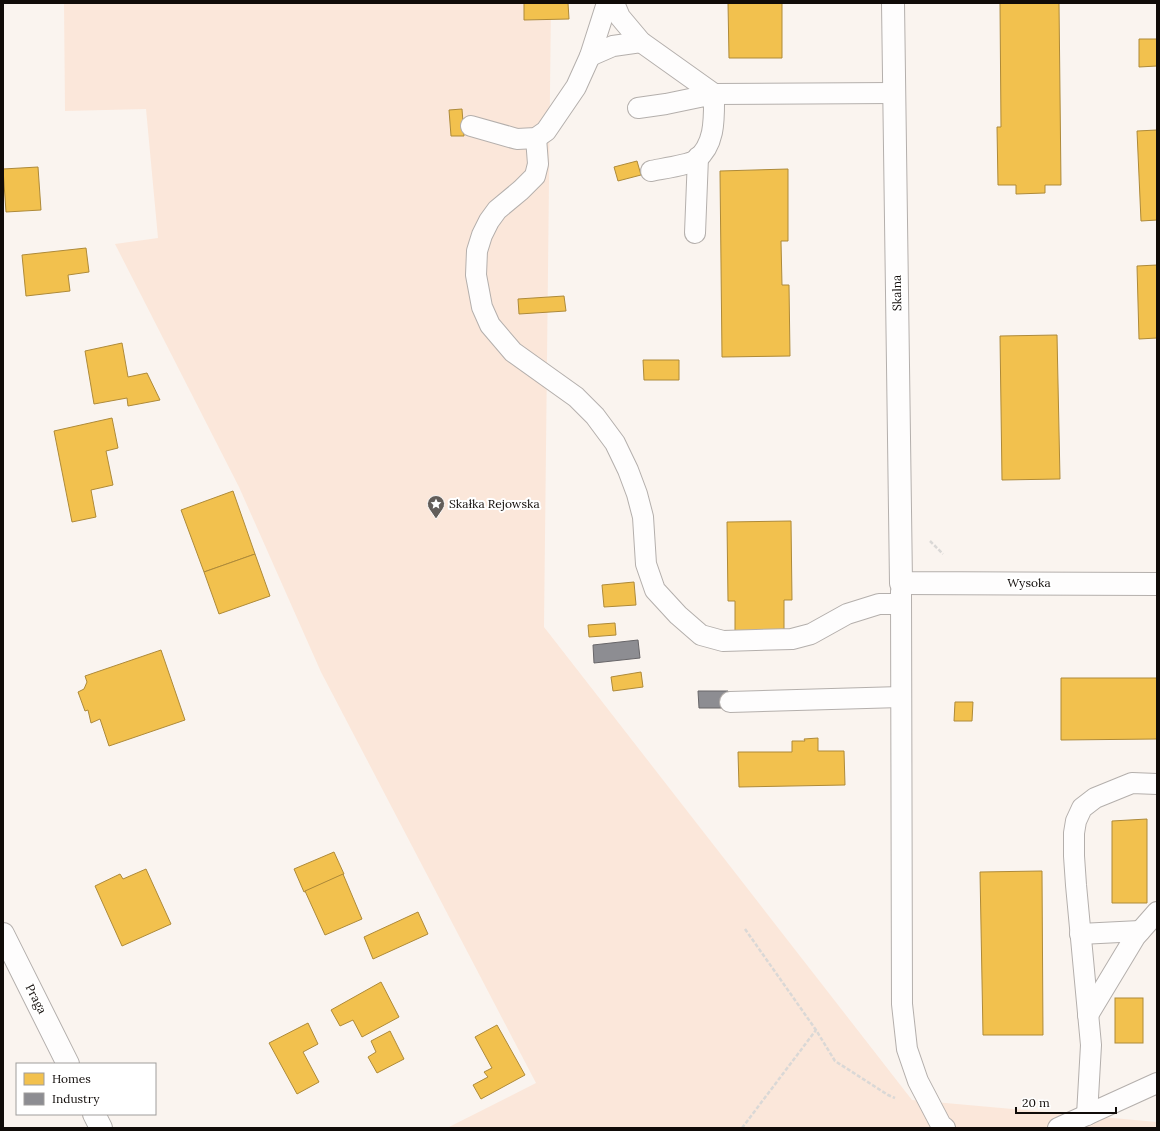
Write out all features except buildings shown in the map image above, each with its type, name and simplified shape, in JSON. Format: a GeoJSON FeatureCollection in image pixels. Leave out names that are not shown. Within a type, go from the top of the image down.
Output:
{"type":"FeatureCollection","features":[{"type":"Feature","properties":{"kind":"street","name":"Skalna"},"geometry":{"type":"LineString","coordinates":[[893,3],[901,593]]}},
{"type":"Feature","properties":{"kind":"street","name":"Wysoka"},"geometry":{"type":"LineString","coordinates":[[901,593],[1157,584]]}},
{"type":"Feature","properties":{"kind":"street","name":"Praga"},"geometry":{"type":"LineString","coordinates":[[3,934],[68,1063]]}},
{"type":"Feature","properties":{"kind":"street"},"geometry":{"type":"LineString","coordinates":[[94,1115],[101,1128]]}},
{"type":"Feature","properties":{"kind":"lane"},"geometry":{"type":"LineString","coordinates":[[471,126],[517,139],[536,138],[546,131],[576,87],[590,56],[607,3]]}},
{"type":"Feature","properties":{"kind":"lane"},"geometry":{"type":"LineString","coordinates":[[614,3],[620,17],[641,42],[714,94]]}},
{"type":"Feature","properties":{"kind":"lane"},"geometry":{"type":"LineString","coordinates":[[590,56],[613,46],[641,42]]}},
{"type":"Feature","properties":{"kind":"lane"},"geometry":{"type":"LineString","coordinates":[[638,108],[714,94],[894,93]]}},
{"type":"Feature","properties":{"kind":"lane"},"geometry":{"type":"LineString","coordinates":[[651,171],[695,161],[706,149],[712,136],[714,94]]}},
{"type":"Feature","properties":{"kind":"lane"},"geometry":{"type":"LineString","coordinates":[[536,138],[538,164],[535,176],[497,210],[489,221],[482,235],[478,250],[476,275],[482,307],[490,325],[513,352],[576,397],[595,416],[615,443],[628,470],[637,494],[643,517],[646,564],[655,590],[678,615],[701,635],[723,642],[792,639],[810,634],[847,614],[879,604],[901,593],[902,1004],[908,1049],[918,1081],[940,1121]]}},
{"type":"Feature","properties":{"kind":"lane"},"geometry":{"type":"LineString","coordinates":[[694,233],[698,157]]}},
{"type":"Feature","properties":{"kind":"lane"},"geometry":{"type":"LineString","coordinates":[[730,702],[901,697]]}},
{"type":"Feature","properties":{"kind":"lane"},"geometry":{"type":"LineString","coordinates":[[1087,1115],[1091,1045],[1074,856],[1074,833],[1076,821],[1082,808],[1095,798],[1132,783],[1157,784]]}},
{"type":"Feature","properties":{"kind":"lane"},"geometry":{"type":"LineString","coordinates":[[1088,1014],[1134,937],[1157,912]]}},
{"type":"Feature","properties":{"kind":"lane"},"geometry":{"type":"LineString","coordinates":[[1080,934],[1140,931]]}},
{"type":"Feature","properties":{"kind":"lane"},"geometry":{"type":"LineString","coordinates":[[1058,1128],[1157,1083]]}},
{"type":"Feature","properties":{"kind":"path"},"geometry":{"type":"LineString","coordinates":[[926,537],[943,554]]}},
{"type":"Feature","properties":{"kind":"path"},"geometry":{"type":"LineString","coordinates":[[745,929],[816,1030],[835,1061],[888,1095],[940,1121]]}},
{"type":"Feature","properties":{"kind":"path"},"geometry":{"type":"LineString","coordinates":[[742,1128],[816,1030]]}},
{"type":"Feature","properties":{"kind":"shaded area"},"geometry":{"type":"Polygon","coordinates":[[[64,3],[551,3],[544,627],[912,1100],[1157,1122],[1157,1128],[447,1128],[536,1083],[321,672],[239,487],[115,244],[158,238],[146,109],[65,111],[64,3]]]}},
{"type":"Feature","properties":{"kind":"place","name":"Skałka Rejowska"},"geometry":{"type":"Point","coordinates":[436,519]}}]}
